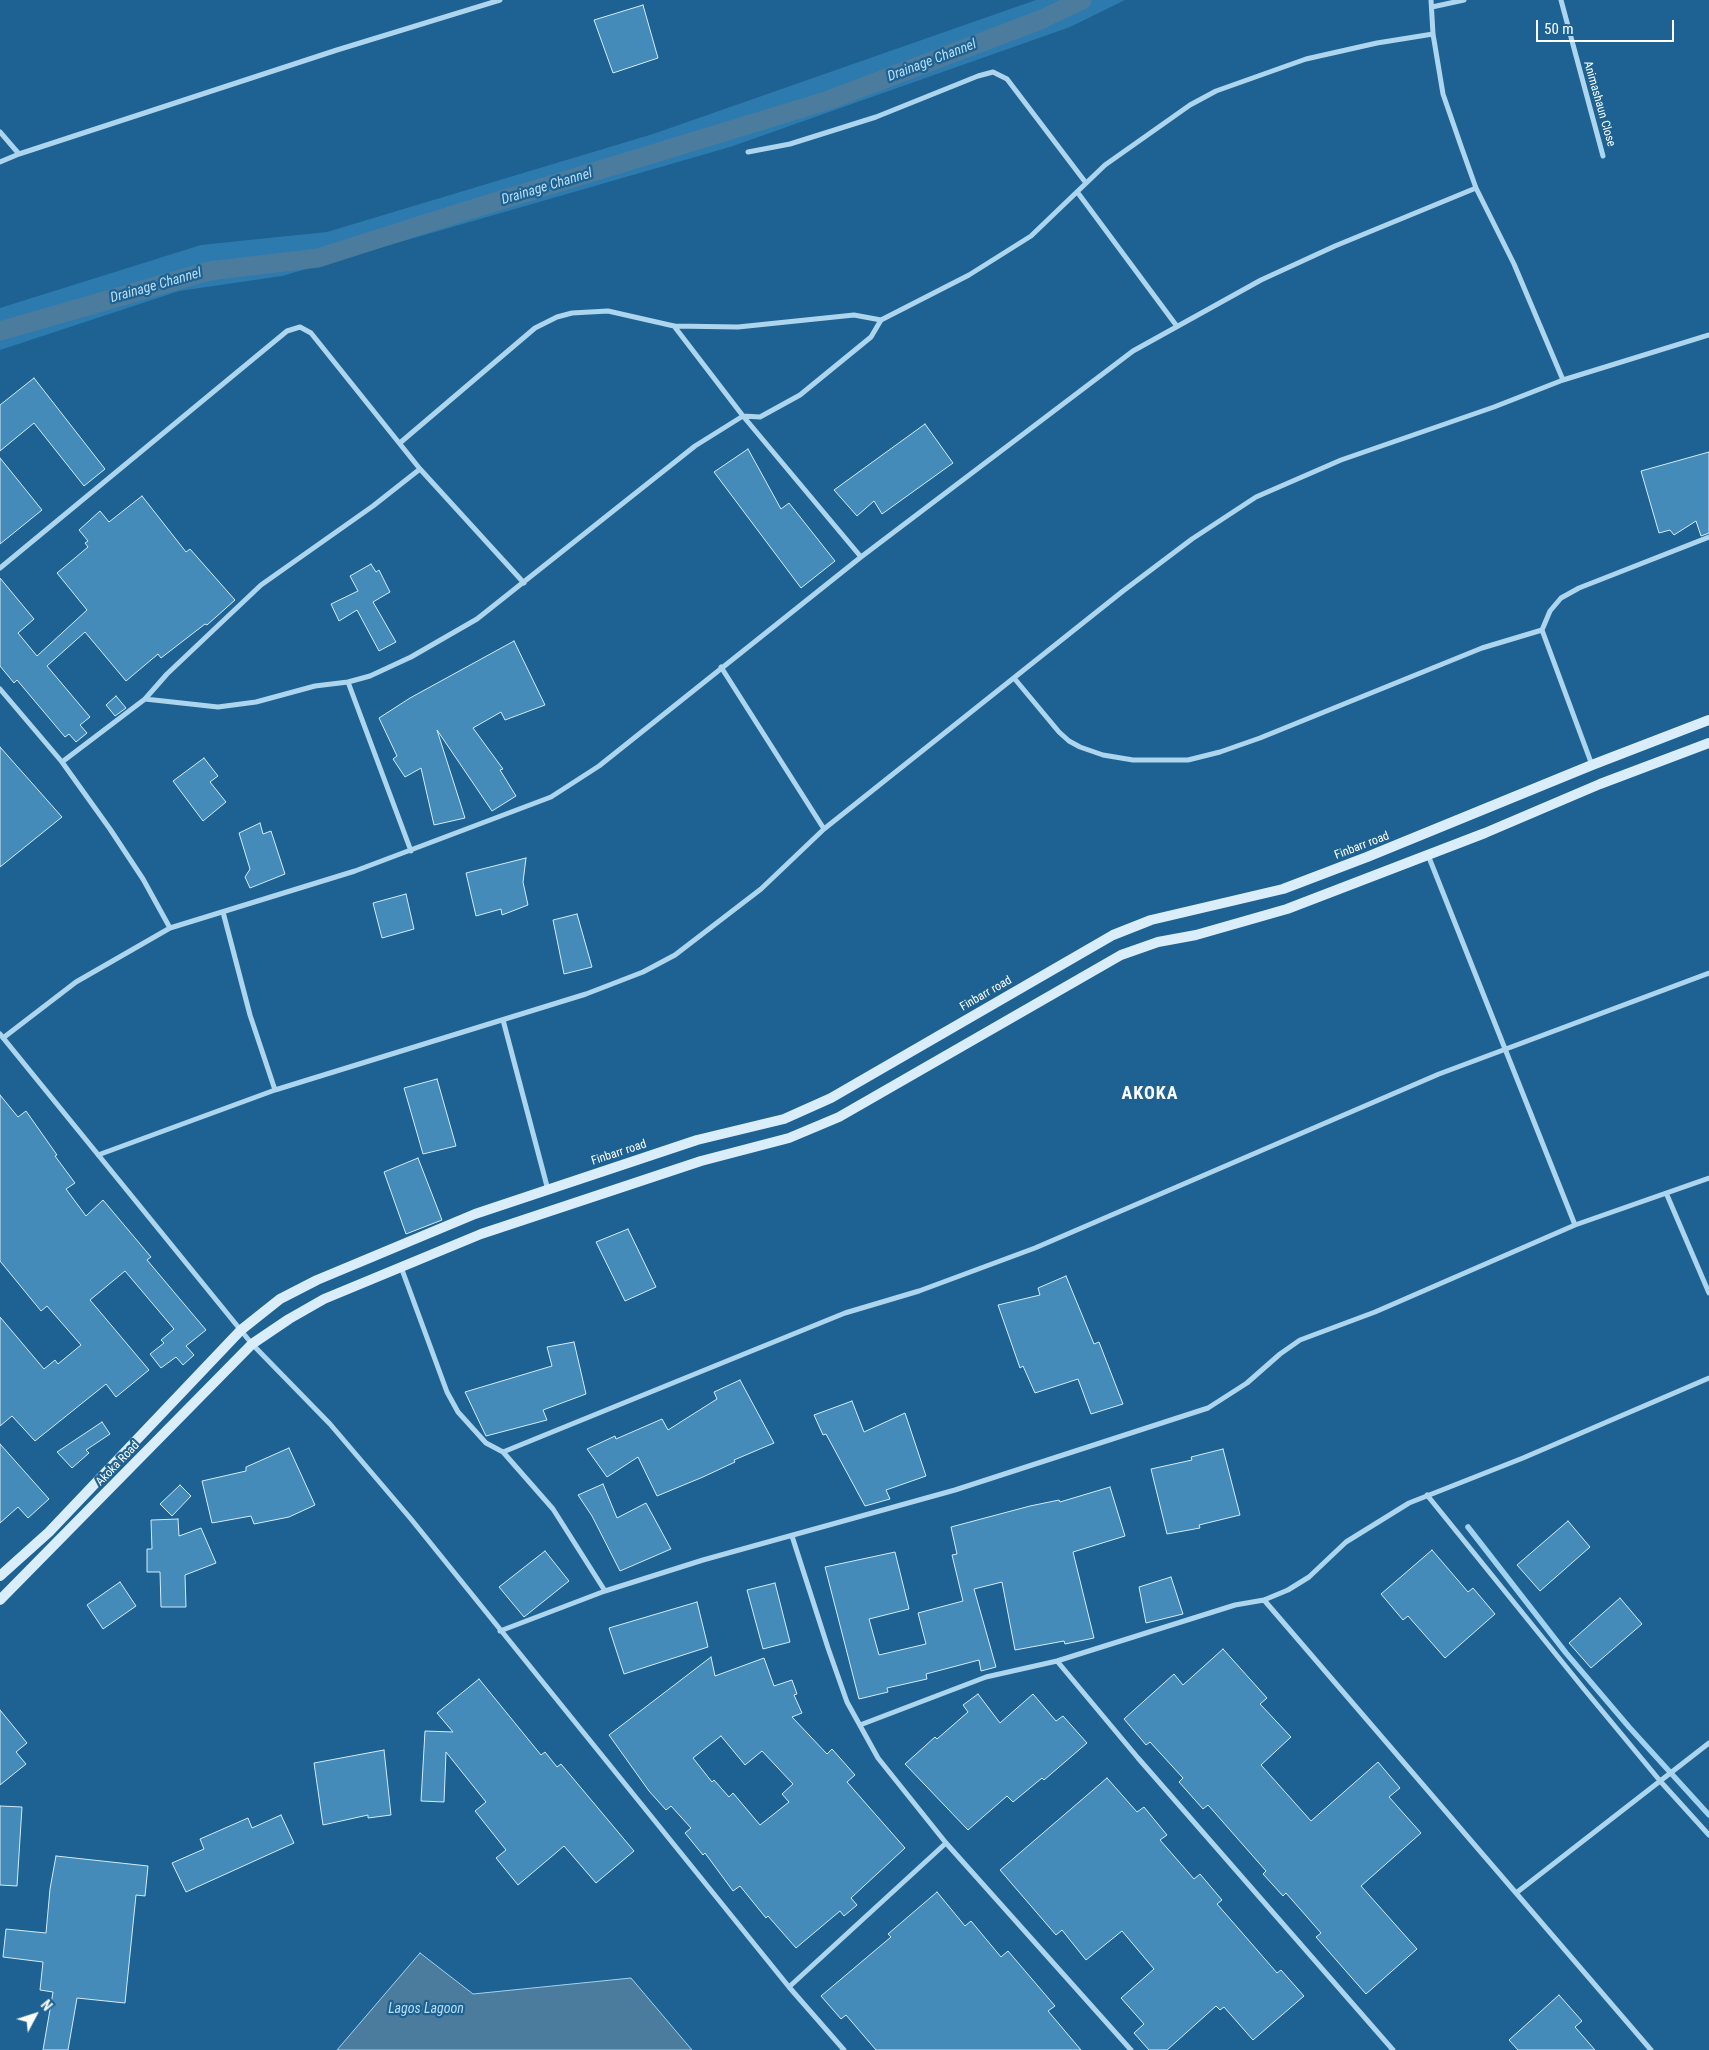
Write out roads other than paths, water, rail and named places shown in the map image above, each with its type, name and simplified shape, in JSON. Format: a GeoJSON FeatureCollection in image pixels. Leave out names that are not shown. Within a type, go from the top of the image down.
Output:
{"type":"FeatureCollection","features":[{"type":"Feature","properties":{"kind":"main road","name":"Finbarr road"},"geometry":{"type":"LineString","coordinates":[[0,1576],[49,1532],[240,1330],[280,1299],[317,1280],[475,1214],[698,1140],[784,1119],[832,1098],[1113,935],[1151,920],[1282,889],[1479,813],[1592,765],[1709,720]]}},
{"type":"Feature","properties":{"kind":"main road"},"geometry":{"type":"LineString","coordinates":[[401,1267],[481,1234],[701,1161],[789,1138],[839,1117],[1121,955],[1158,942],[1196,935],[1287,909],[1709,743]]}},
{"type":"Feature","properties":{"kind":"main road","name":"Akoka Road"},"geometry":{"type":"LineString","coordinates":[[0,1600],[252,1344],[289,1318],[324,1299],[401,1267]]}},
{"type":"Feature","properties":{"kind":"street"},"geometry":{"type":"LineString","coordinates":[[0,162],[18,154],[337,50],[499,0]]}},
{"type":"Feature","properties":{"kind":"street"},"geometry":{"type":"LineString","coordinates":[[1431,0],[1432,34],[1444,94],[1476,188],[1514,264],[1563,380]]}},
{"type":"Feature","properties":{"kind":"street"},"geometry":{"type":"LineString","coordinates":[[1432,7],[1464,0]]}},
{"type":"Feature","properties":{"kind":"street","name":"Animashaun Close"},"geometry":{"type":"LineString","coordinates":[[1561,0],[1603,156]]}},
{"type":"Feature","properties":{"kind":"street"},"geometry":{"type":"LineString","coordinates":[[145,699],[218,707],[256,702],[314,686],[348,682],[370,676],[411,657],[477,619],[695,446],[743,416],[760,417],[800,395],[871,337],[881,320],[969,275],[1031,236],[1105,166],[1190,105],[1216,91],[1306,59],[1377,43],[1432,34]]}},
{"type":"Feature","properties":{"kind":"street"},"geometry":{"type":"LineString","coordinates":[[748,152],[790,144],[876,117],[978,76],[993,72],[1007,79],[1086,183]]}},
{"type":"Feature","properties":{"kind":"street"},"geometry":{"type":"LineString","coordinates":[[0,132],[18,154]]}},
{"type":"Feature","properties":{"kind":"street"},"geometry":{"type":"LineString","coordinates":[[844,2050],[789,1987],[411,1519],[330,1424],[240,1330],[2,1036],[76,982],[170,928],[411,851],[551,797],[599,766],[861,556],[1133,351],[1176,325],[1261,280],[1335,246],[1476,188]]}},
{"type":"Feature","properties":{"kind":"street"},"geometry":{"type":"LineString","coordinates":[[1078,193],[1176,325]]}},
{"type":"Feature","properties":{"kind":"street"},"geometry":{"type":"LineString","coordinates":[[401,442],[535,328],[557,316],[572,312],[608,311],[674,326],[738,327],[854,315],[881,320]]}},
{"type":"Feature","properties":{"kind":"street"},"geometry":{"type":"LineString","coordinates":[[674,326],[743,416],[861,556]]}},
{"type":"Feature","properties":{"kind":"street"},"geometry":{"type":"LineString","coordinates":[[0,568],[287,331],[300,327],[311,333],[401,442],[420,469],[524,583]]}},
{"type":"Feature","properties":{"kind":"street"},"geometry":{"type":"LineString","coordinates":[[98,1156],[275,1090],[586,994],[643,972],[675,955],[761,889],[824,829],[1014,678],[1192,539],[1256,497],[1341,460],[1494,407],[1563,380],[1709,334]]}},
{"type":"Feature","properties":{"kind":"street"},"geometry":{"type":"LineString","coordinates":[[62,762],[145,699],[167,674],[261,585],[373,506],[420,469]]}},
{"type":"Feature","properties":{"kind":"street"},"geometry":{"type":"LineString","coordinates":[[1592,765],[1542,630],[1550,611],[1561,598],[1579,588],[1709,537]]}},
{"type":"Feature","properties":{"kind":"street"},"geometry":{"type":"LineString","coordinates":[[1014,678],[1059,732],[1069,741],[1080,747],[1103,755],[1133,760],[1188,760],[1260,738],[1482,648],[1542,630]]}},
{"type":"Feature","properties":{"kind":"street"},"geometry":{"type":"LineString","coordinates":[[721,667],[824,829]]}},
{"type":"Feature","properties":{"kind":"street"},"geometry":{"type":"LineString","coordinates":[[348,682],[411,851]]}},
{"type":"Feature","properties":{"kind":"street"},"geometry":{"type":"LineString","coordinates":[[0,689],[62,762],[121,846],[170,928]]}},
{"type":"Feature","properties":{"kind":"street"},"geometry":{"type":"LineString","coordinates":[[1428,855],[1575,1226]]}},
{"type":"Feature","properties":{"kind":"street"},"geometry":{"type":"LineString","coordinates":[[223,912],[250,1016],[275,1090]]}},
{"type":"Feature","properties":{"kind":"street"},"geometry":{"type":"LineString","coordinates":[[503,1452],[845,1313],[919,1291],[1035,1248],[1328,1120],[1506,1049],[1709,973]]}},
{"type":"Feature","properties":{"kind":"street"},"geometry":{"type":"LineString","coordinates":[[503,1020],[548,1190]]}},
{"type":"Feature","properties":{"kind":"street"},"geometry":{"type":"LineString","coordinates":[[500,1631],[605,1591],[703,1560],[955,1490],[1208,1408],[1247,1383],[1280,1354],[1300,1340],[1374,1312],[1575,1226],[1709,1178]]}},
{"type":"Feature","properties":{"kind":"street"},"geometry":{"type":"LineString","coordinates":[[1667,1194],[1709,1293]]}},
{"type":"Feature","properties":{"kind":"street"},"geometry":{"type":"LineString","coordinates":[[401,1267],[448,1392],[458,1412],[486,1442],[503,1452],[553,1509],[605,1591]]}},
{"type":"Feature","properties":{"kind":"street"},"geometry":{"type":"LineString","coordinates":[[860,1725],[986,1677],[1057,1661],[1235,1605],[1264,1600],[1288,1590],[1310,1577],[1346,1542],[1381,1518],[1427,1495],[1523,1458],[1709,1378]]}},
{"type":"Feature","properties":{"kind":"street"},"geometry":{"type":"LineString","coordinates":[[1427,1495],[1660,1782],[1709,1835]]}},
{"type":"Feature","properties":{"kind":"street"},"geometry":{"type":"LineString","coordinates":[[792,1536],[847,1702],[878,1758],[946,1843],[1131,2050]]}},
{"type":"Feature","properties":{"kind":"street"},"geometry":{"type":"LineString","coordinates":[[1264,1600],[1651,2050]]}},
{"type":"Feature","properties":{"kind":"street"},"geometry":{"type":"LineString","coordinates":[[1057,1661],[1144,1766],[1393,2050]]}},
{"type":"Feature","properties":{"kind":"street"},"geometry":{"type":"LineString","coordinates":[[1516,1893],[1709,1743]]}},
{"type":"Feature","properties":{"kind":"street"},"geometry":{"type":"LineString","coordinates":[[789,1987],[946,1843]]}},
{"type":"Feature","properties":{"kind":"water","name":"Lagos Lagoon"},"geometry":{"type":"Polygon","coordinates":[[[420,1953],[473,1994],[631,1978],[692,2050],[337,2050],[420,1953]]]}},
{"type":"Feature","properties":{"kind":"waterway","name":"Drainage Channel"},"geometry":{"type":"LineString","coordinates":[[0,331],[209,271],[318,258],[829,100],[1040,20],[1082,0]]}},
{"type":"Feature","properties":{"kind":"waterway"},"geometry":{"type":"LineString","coordinates":[[1468,1527],[1566,1653],[1629,1727],[1709,1815]]}},
{"type":"Feature","properties":{"kind":"district","name":"AKOKA"},"geometry":{"type":"Point","coordinates":[1150,1094]}}]}
